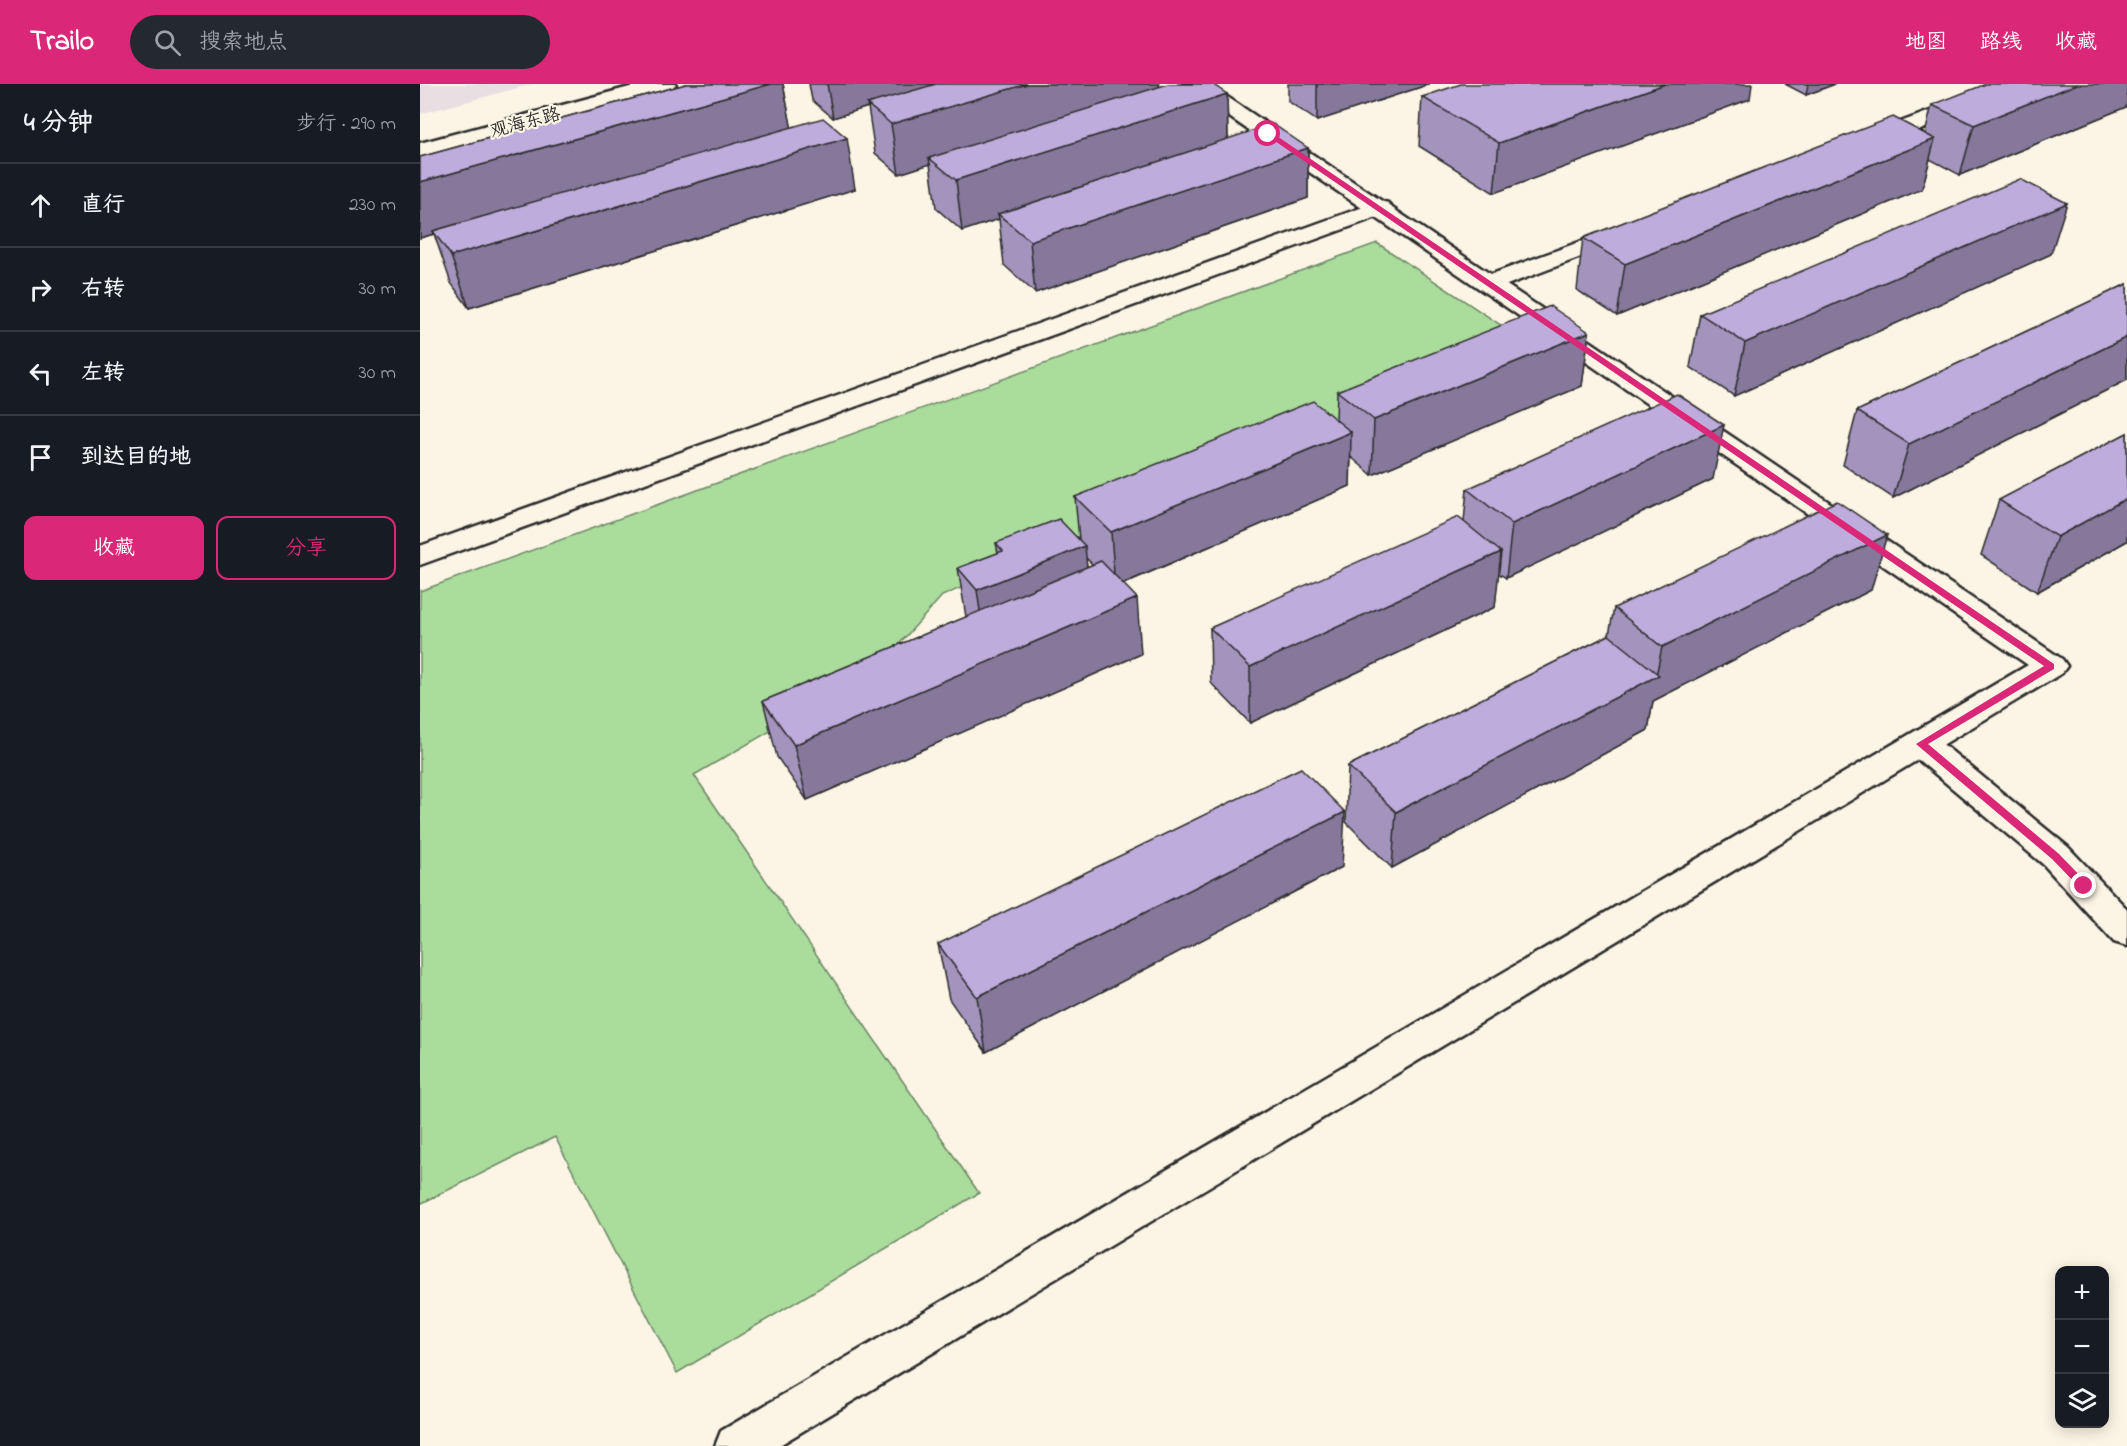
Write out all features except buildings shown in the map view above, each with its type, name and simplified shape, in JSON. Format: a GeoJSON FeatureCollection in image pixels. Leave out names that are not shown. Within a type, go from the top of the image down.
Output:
{"type":"FeatureCollection","features":[{"type":"Feature","properties":{"kind":"street","name":"观海东路"},"geometry":{"type":"LineString","coordinates":[[420,133],[605,84]]}},
{"type":"Feature","properties":{"kind":"street","name":"观海东路"},"geometry":{"type":"LineString","coordinates":[[420,150],[665,84]]}},
{"type":"Feature","properties":{"kind":"street"},"geometry":{"type":"LineString","coordinates":[[737,1446],[2051,666],[1380,208],[1194,84]]}},
{"type":"Feature","properties":{"kind":"street"},"geometry":{"type":"LineString","coordinates":[[1845,150],[2023,84]]}},
{"type":"Feature","properties":{"kind":"street"},"geometry":{"type":"LineString","coordinates":[[420,556],[1380,208]]}},
{"type":"Feature","properties":{"kind":"street"},"geometry":{"type":"LineString","coordinates":[[1490,283],[1645,225]]}},
{"type":"Feature","properties":{"kind":"street"},"geometry":{"type":"LineString","coordinates":[[1921,744],[2056,856],[2127,932]]}},
{"type":"Feature","properties":{"kind":"shaded area"},"geometry":{"type":"Polygon","coordinates":[[[420,84],[533,84],[420,114],[420,84]]]}},
{"type":"Feature","properties":{"kind":"green space"},"geometry":{"type":"Polygon","coordinates":[[[1377,243],[1525,341],[942,596],[876,670],[694,775],[979,1193],[677,1373],[555,1137],[420,1204],[420,591],[1377,243]]]}},
{"type":"Feature","properties":{"kind":"route"},"geometry":{"type":"LineString","coordinates":[[1268,134],[2051,666],[1921,744],[2056,856],[2084,886]]}}]}
